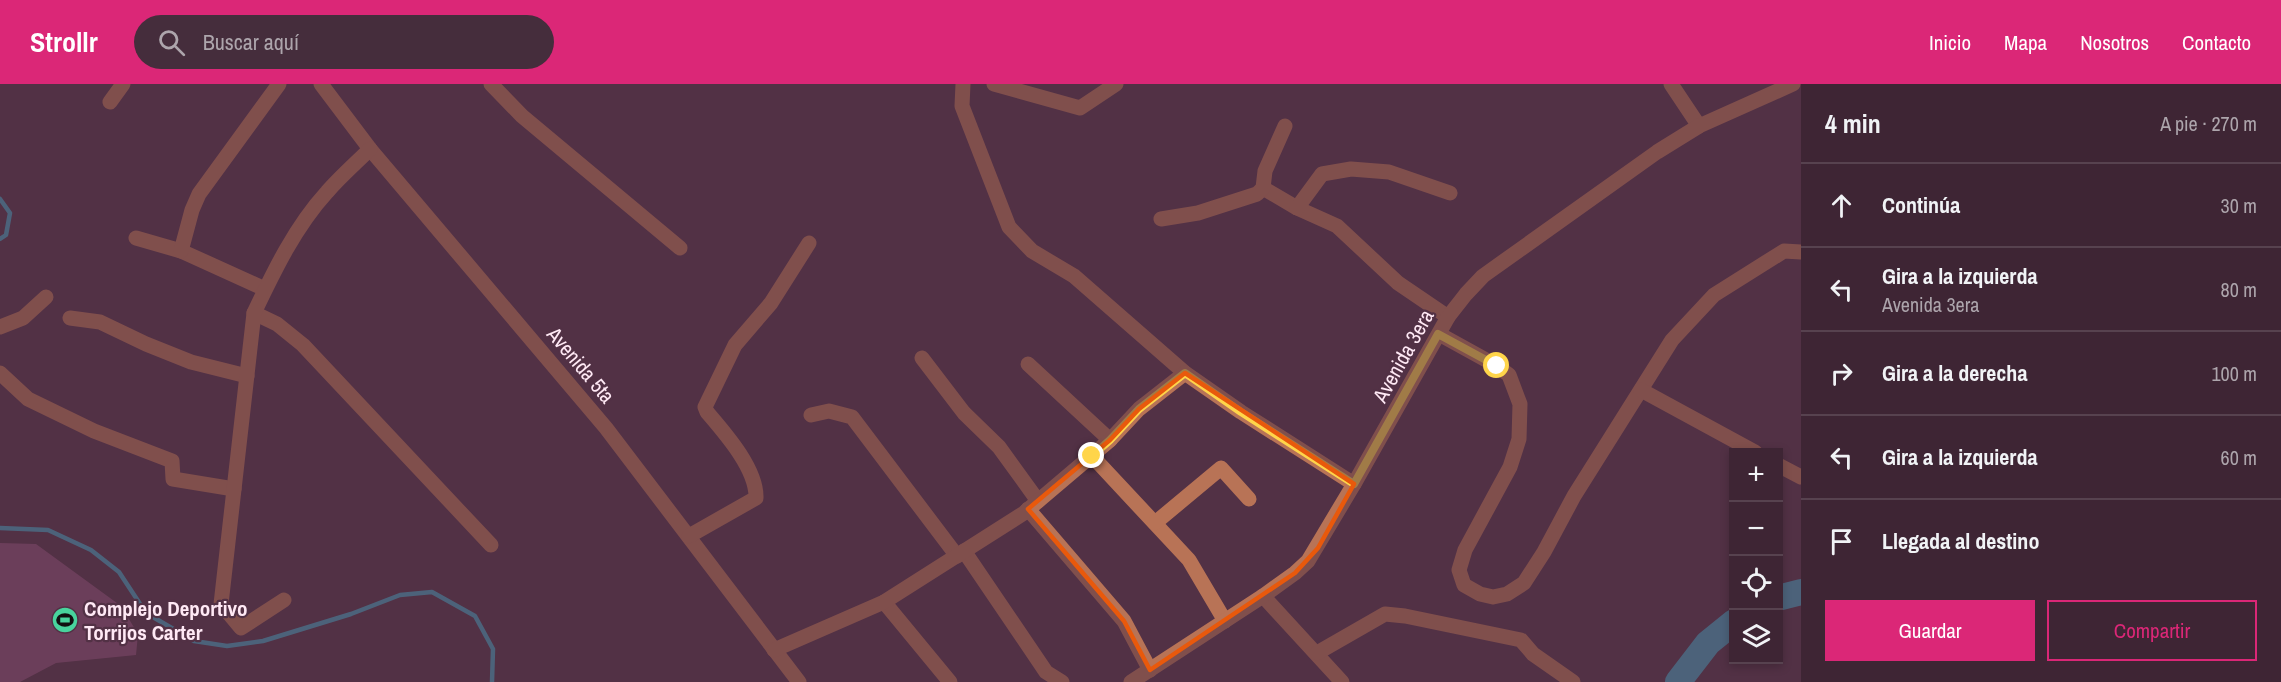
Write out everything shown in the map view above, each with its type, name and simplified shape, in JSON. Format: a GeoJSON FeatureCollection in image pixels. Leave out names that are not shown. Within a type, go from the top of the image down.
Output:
{"type":"FeatureCollection","features":[{"type":"Feature","properties":{"kind":"street"},"geometry":{"type":"LineString","coordinates":[[110,102],[123,84]]}},
{"type":"Feature","properties":{"kind":"street"},"geometry":{"type":"LineString","coordinates":[[181,251],[192,210],[199,194],[279,84]]}},
{"type":"Feature","properties":{"kind":"street","name":"Avenida 5ta"},"geometry":{"type":"LineString","coordinates":[[321,84],[370,149],[606,428],[799,682]]}},
{"type":"Feature","properties":{"kind":"street"},"geometry":{"type":"LineString","coordinates":[[491,84],[522,116],[680,248]]}},
{"type":"Feature","properties":{"kind":"street"},"geometry":{"type":"LineString","coordinates":[[963,84],[962,106],[1009,227],[1032,251],[1074,276],[1185,373],[1241,412],[1354,484]]}},
{"type":"Feature","properties":{"kind":"street"},"geometry":{"type":"LineString","coordinates":[[994,84],[1080,108],[1116,84]]}},
{"type":"Feature","properties":{"kind":"street"},"geometry":{"type":"LineString","coordinates":[[1671,84],[1699,126]]}},
{"type":"Feature","properties":{"kind":"street","name":"Avenida 3era"},"geometry":{"type":"LineString","coordinates":[[1131,682],[1263,596],[1308,561],[1448,316],[1483,276],[1657,152],[1699,126],[1793,84]]}},
{"type":"Feature","properties":{"kind":"street"},"geometry":{"type":"LineString","coordinates":[[1161,219],[1198,213],[1257,194],[1263,189],[1265,171],[1285,126]]}},
{"type":"Feature","properties":{"kind":"street"},"geometry":{"type":"LineString","coordinates":[[284,600],[242,628],[221,604],[254,313],[297,232],[326,193],[370,149]]}},
{"type":"Feature","properties":{"kind":"street"},"geometry":{"type":"LineString","coordinates":[[1297,208],[1322,174],[1351,169],[1389,172],[1450,193]]}},
{"type":"Feature","properties":{"kind":"street"},"geometry":{"type":"LineString","coordinates":[[1263,189],[1337,226],[1398,283],[1448,316]]}},
{"type":"Feature","properties":{"kind":"street"},"geometry":{"type":"LineString","coordinates":[[136,238],[181,251],[265,289]]}},
{"type":"Feature","properties":{"kind":"street"},"geometry":{"type":"LineString","coordinates":[[689,536],[756,498],[756,490],[736,447],[705,407],[735,345],[771,303],[809,243]]}},
{"type":"Feature","properties":{"kind":"street"},"geometry":{"type":"LineString","coordinates":[[1438,334],[1509,375],[1520,404],[1519,439],[1510,467],[1465,550],[1459,570],[1464,585],[1480,594],[1492,597],[1507,594],[1524,583],[1672,340],[1714,295],[1784,251],[1801,252]]}},
{"type":"Feature","properties":{"kind":"street"},"geometry":{"type":"LineString","coordinates":[[0,327],[23,318],[46,297]]}},
{"type":"Feature","properties":{"kind":"street"},"geometry":{"type":"LineString","coordinates":[[254,313],[277,324],[303,345],[491,545]]}},
{"type":"Feature","properties":{"kind":"street"},"geometry":{"type":"LineString","coordinates":[[70,318],[100,322],[191,362],[247,376]]}},
{"type":"Feature","properties":{"kind":"street"},"geometry":{"type":"LineString","coordinates":[[922,358],[964,413],[1004,453],[1033,505],[1124,621],[1150,670]]}},
{"type":"Feature","properties":{"kind":"street"},"geometry":{"type":"LineString","coordinates":[[1028,364],[1110,440]]}},
{"type":"Feature","properties":{"kind":"street"},"geometry":{"type":"LineString","coordinates":[[774,650],[884,602],[1033,505],[1110,440],[1139,409],[1185,373]]}},
{"type":"Feature","properties":{"kind":"street"},"geometry":{"type":"LineString","coordinates":[[3,380],[28,399],[84,426],[172,461],[173,478],[234,489]]}},
{"type":"Feature","properties":{"kind":"street"},"geometry":{"type":"LineString","coordinates":[[1641,390],[1746,448]]}},
{"type":"Feature","properties":{"kind":"street"},"geometry":{"type":"LineString","coordinates":[[811,415],[829,411],[852,417],[960,554],[1046,672],[1062,682]]}},
{"type":"Feature","properties":{"kind":"street"},"geometry":{"type":"LineString","coordinates":[[1092,456],[1189,560],[1225,621]]}},
{"type":"Feature","properties":{"kind":"street"},"geometry":{"type":"LineString","coordinates":[[1783,467],[1801,477]]}},
{"type":"Feature","properties":{"kind":"street"},"geometry":{"type":"LineString","coordinates":[[1155,523],[1221,468],[1249,498]]}},
{"type":"Feature","properties":{"kind":"street"},"geometry":{"type":"LineString","coordinates":[[1263,596],[1342,682]]}},
{"type":"Feature","properties":{"kind":"street"},"geometry":{"type":"LineString","coordinates":[[884,602],[950,682]]}},
{"type":"Feature","properties":{"kind":"street"},"geometry":{"type":"LineString","coordinates":[[1317,653],[1384,614],[1405,616],[1521,640],[1533,654],[1573,682]]}},
{"type":"Feature","properties":{"kind":"highlighted area"},"geometry":{"type":"Polygon","coordinates":[[[1185,373],[1354,484],[1318,548],[1295,573],[1150,670],[1124,621],[1028,509],[1110,440],[1139,409],[1185,373]]]}},
{"type":"Feature","properties":{"kind":"shaded area","name":"Complejo Deportivo Torrijos Carter"},"geometry":{"type":"Polygon","coordinates":[[[0,543],[36,544],[121,606],[138,634],[136,655],[56,663],[20,682],[0,682],[0,543]]]}},
{"type":"Feature","properties":{"kind":"waterway"},"geometry":{"type":"LineString","coordinates":[[0,199],[10,213],[6,235],[0,239]]}},
{"type":"Feature","properties":{"kind":"waterway"},"geometry":{"type":"LineString","coordinates":[[0,528],[48,530],[91,550],[119,572],[146,613],[194,641],[227,646],[263,641],[351,614],[400,595],[432,592],[475,616],[493,649],[492,682]]}},
{"type":"Feature","properties":{"kind":"waterway"},"geometry":{"type":"LineString","coordinates":[[1783,597],[1801,592]]}},
{"type":"Feature","properties":{"kind":"waterway"},"geometry":{"type":"LineString","coordinates":[[1678,682],[1708,643],[1729,626]]}},
{"type":"Feature","properties":{"kind":"place","name":"Complejo Deportivo Torrijos Carter"},"geometry":{"type":"Point","coordinates":[65,620]}},
{"type":"Feature","properties":{"kind":"route"},"geometry":{"type":"LineString","coordinates":[[1092,456],[1139,409],[1185,373],[1241,412],[1354,484],[1438,334],[1497,366]]}}]}
